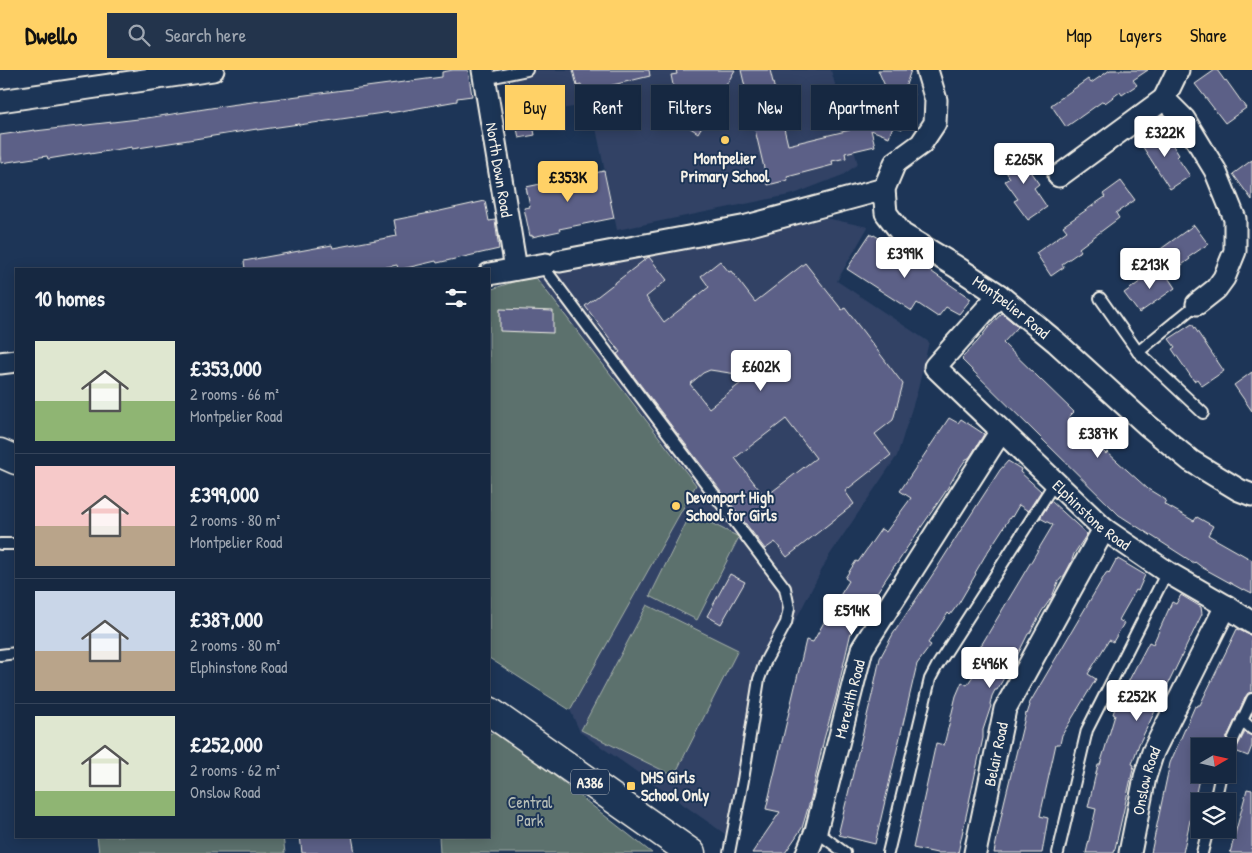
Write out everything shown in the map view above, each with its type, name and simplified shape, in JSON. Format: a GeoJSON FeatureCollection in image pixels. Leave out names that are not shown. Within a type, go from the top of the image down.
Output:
{"type":"FeatureCollection","features":[{"type":"Feature","properties":{"kind":"main road"},"geometry":{"type":"LineString","coordinates":[[0,453],[15,460]]}},
{"type":"Feature","properties":{"kind":"main road","name":"A386"},"geometry":{"type":"LineString","coordinates":[[490,712],[691,853]]}},
{"type":"Feature","properties":{"kind":"street"},"geometry":{"type":"LineString","coordinates":[[0,101],[213,70]]}},
{"type":"Feature","properties":{"kind":"street"},"geometry":{"type":"LineString","coordinates":[[490,274],[747,226],[884,189],[894,163],[921,144],[935,123],[936,100],[927,70]]}},
{"type":"Feature","properties":{"kind":"street"},"geometry":{"type":"LineString","coordinates":[[1059,176],[1164,99],[1178,70]]}},
{"type":"Feature","properties":{"kind":"street","name":"North Down Road"},"geometry":{"type":"LineString","coordinates":[[484,74],[516,269]]}},
{"type":"Feature","properties":{"kind":"street"},"geometry":{"type":"LineString","coordinates":[[1164,99],[1184,119],[1244,217],[1235,251],[1224,278],[1216,289],[1197,304]]}},
{"type":"Feature","properties":{"kind":"street","name":"Montpelier Road"},"geometry":{"type":"LineString","coordinates":[[884,189],[886,213],[902,234],[999,295],[1056,342],[1147,425],[1191,461],[1239,490],[1252,495]]}},
{"type":"Feature","properties":{"kind":"street","name":"Elphinstone Road"},"geometry":{"type":"LineString","coordinates":[[999,295],[935,367],[1104,529],[1166,572],[1252,623]]}},
{"type":"Feature","properties":{"kind":"street"},"geometry":{"type":"LineString","coordinates":[[0,363],[15,361]]}},
{"type":"Feature","properties":{"kind":"street","name":"Meredith Road"},"geometry":{"type":"LineString","coordinates":[[807,853],[816,831],[862,649],[1001,431]]}},
{"type":"Feature","properties":{"kind":"street","name":"Belair Road"},"geometry":{"type":"LineString","coordinates":[[975,853],[1005,709],[1104,529]]}},
{"type":"Feature","properties":{"kind":"street","name":"Onslow Road"},"geometry":{"type":"LineString","coordinates":[[1130,853],[1145,777],[1153,752],[1226,606]]}},
{"type":"Feature","properties":{"kind":"lane"},"geometry":{"type":"LineString","coordinates":[[484,74],[527,70]]}},
{"type":"Feature","properties":{"kind":"lane"},"geometry":{"type":"LineString","coordinates":[[549,264],[636,391],[785,588],[789,608],[786,624],[766,660],[759,679],[729,853]]}},
{"type":"Feature","properties":{"kind":"lane"},"geometry":{"type":"LineString","coordinates":[[1100,298],[1138,352],[1203,413]]}},
{"type":"Feature","properties":{"kind":"lane"},"geometry":{"type":"LineString","coordinates":[[1138,352],[1197,304]]}},
{"type":"Feature","properties":{"kind":"lane"},"geometry":{"type":"LineString","coordinates":[[888,853],[930,679],[1055,482]]}},
{"type":"Feature","properties":{"kind":"lane"},"geometry":{"type":"LineString","coordinates":[[0,544],[14,544]]}},
{"type":"Feature","properties":{"kind":"lane"},"geometry":{"type":"LineString","coordinates":[[1058,853],[1087,730],[1166,572]]}},
{"type":"Feature","properties":{"kind":"lane"},"geometry":{"type":"LineString","coordinates":[[0,655],[15,653]]}},
{"type":"Feature","properties":{"kind":"lane"},"geometry":{"type":"LineString","coordinates":[[1234,738],[1252,699]]}},
{"type":"Feature","properties":{"kind":"lane"},"geometry":{"type":"LineString","coordinates":[[1242,720],[1252,729]]}},
{"type":"Feature","properties":{"kind":"lane"},"geometry":{"type":"LineString","coordinates":[[816,831],[845,853]]}},
{"type":"Feature","properties":{"kind":"lane"},"geometry":{"type":"LineString","coordinates":[[1202,853],[1206,838]]}},
{"type":"Feature","properties":{"kind":"shaded area","name":"Montpelier Primary School"},"geometry":{"type":"Polygon","coordinates":[[[508,70],[831,70],[835,85],[811,85],[811,130],[848,130],[858,164],[843,175],[794,194],[617,230],[596,130],[641,130],[641,85],[575,85],[575,107],[565,108],[565,85],[512,85],[508,70]]]}},
{"type":"Feature","properties":{"kind":"shaded area","name":"Devonport High School for Girls"},"geometry":{"type":"Polygon","coordinates":[[[826,218],[868,227],[837,281],[929,342],[918,389],[897,456],[829,556],[768,670],[751,741],[749,786],[735,841],[580,732],[570,710],[490,659],[490,290],[534,275],[826,218]]]}},
{"type":"Feature","properties":{"kind":"green space"},"geometry":{"type":"Polygon","coordinates":[[[534,275],[696,485],[570,710],[490,659],[490,290],[534,275]]]}},
{"type":"Feature","properties":{"kind":"green space"},"geometry":{"type":"Polygon","coordinates":[[[691,513],[739,537],[697,620],[650,596],[691,513]]]}},
{"type":"Feature","properties":{"kind":"green space"},"geometry":{"type":"Polygon","coordinates":[[[647,605],[738,650],[674,776],[581,730],[647,605]]]}},
{"type":"Feature","properties":{"kind":"green space","name":"Central Park"},"geometry":{"type":"Polygon","coordinates":[[[490,733],[497,734],[518,747],[652,853],[440,853],[439,838],[490,838],[490,733]]]}},
{"type":"Feature","properties":{"kind":"green space"},"geometry":{"type":"Polygon","coordinates":[[[97,838],[283,838],[285,853],[99,853],[97,838]]]}},
{"type":"Feature","properties":{"kind":"building"},"geometry":{"type":"Polygon","coordinates":[[[468,70],[472,96],[457,98],[457,101],[390,113],[257,129],[132,149],[132,147],[48,159],[47,156],[1,163],[0,135],[147,118],[442,77],[442,72],[468,70]]]}},
{"type":"Feature","properties":{"kind":"building"},"geometry":{"type":"Polygon","coordinates":[[[573,70],[649,70],[650,76],[613,85],[577,85],[573,70]]]}},
{"type":"Feature","properties":{"kind":"building"},"geometry":{"type":"Polygon","coordinates":[[[676,70],[735,70],[726,85],[673,85],[671,75],[677,74],[676,70]]]}},
{"type":"Feature","properties":{"kind":"building"},"geometry":{"type":"Polygon","coordinates":[[[741,70],[770,70],[774,85],[745,85],[741,70]]]}},
{"type":"Feature","properties":{"kind":"building"},"geometry":{"type":"Polygon","coordinates":[[[878,70],[911,70],[906,85],[885,85],[878,70]]]}},
{"type":"Feature","properties":{"kind":"building"},"geometry":{"type":"Polygon","coordinates":[[[1110,70],[1148,70],[1133,80],[1137,85],[1122,95],[1120,92],[1105,103],[1103,101],[1066,127],[1051,105],[1088,79],[1091,83],[1110,70]]]}},
{"type":"Feature","properties":{"kind":"building"},"geometry":{"type":"Polygon","coordinates":[[[1215,70],[1226,80],[1246,108],[1225,123],[1195,84],[1215,70]]]}},
{"type":"Feature","properties":{"kind":"building"},"geometry":{"type":"Polygon","coordinates":[[[1161,127],[1179,155],[1177,157],[1190,176],[1170,189],[1139,141],[1161,127]]]}},
{"type":"Feature","properties":{"kind":"building"},"geometry":{"type":"Polygon","coordinates":[[[517,130],[534,130],[535,135],[519,138],[517,130]]]}},
{"type":"Feature","properties":{"kind":"building"},"geometry":{"type":"Polygon","coordinates":[[[755,130],[784,130],[788,145],[850,130],[871,130],[875,146],[845,153],[846,158],[832,161],[833,165],[787,177],[788,180],[768,185],[755,130]]]}},
{"type":"Feature","properties":{"kind":"building"},"geometry":{"type":"Polygon","coordinates":[[[871,130],[892,130],[889,137],[871,130]]]}},
{"type":"Feature","properties":{"kind":"building"},"geometry":{"type":"Polygon","coordinates":[[[1024,149],[1033,162],[1026,166],[1039,184],[1034,188],[1047,207],[1028,220],[1014,201],[1018,199],[1005,181],[1010,178],[1002,165],[1024,149]]]}},
{"type":"Feature","properties":{"kind":"building"},"geometry":{"type":"Polygon","coordinates":[[[1252,160],[1252,200],[1233,174],[1252,160]]]}},
{"type":"Feature","properties":{"kind":"building"},"geometry":{"type":"Polygon","coordinates":[[[604,171],[614,218],[530,236],[524,208],[530,207],[526,187],[560,180],[559,178],[604,171]]]}},
{"type":"Feature","properties":{"kind":"building"},"geometry":{"type":"Polygon","coordinates":[[[1121,181],[1135,200],[1116,213],[1119,218],[1079,248],[1081,251],[1062,264],[1064,267],[1051,276],[1036,253],[1067,231],[1063,226],[1105,197],[1103,194],[1121,181]]]}},
{"type":"Feature","properties":{"kind":"building"},"geometry":{"type":"Polygon","coordinates":[[[485,201],[489,221],[495,220],[499,249],[406,268],[398,268],[397,265],[380,268],[245,268],[244,261],[332,245],[333,248],[397,236],[394,220],[485,201]]]}},
{"type":"Feature","properties":{"kind":"building"},"geometry":{"type":"Polygon","coordinates":[[[1194,225],[1208,244],[1172,272],[1158,251],[1194,225]]]}},
{"type":"Feature","properties":{"kind":"building"},"geometry":{"type":"Polygon","coordinates":[[[870,234],[919,263],[971,299],[959,314],[946,307],[938,317],[917,303],[912,311],[847,269],[870,234]]]}},
{"type":"Feature","properties":{"kind":"building"},"geometry":{"type":"Polygon","coordinates":[[[649,257],[667,280],[646,297],[664,322],[709,287],[701,276],[720,261],[729,272],[731,271],[755,302],[805,263],[842,310],[845,308],[903,384],[893,420],[875,434],[891,455],[845,491],[854,504],[787,557],[775,542],[765,549],[617,354],[620,352],[585,306],[649,257]],[[710,370],[703,373],[690,384],[709,408],[750,376],[710,370]],[[786,419],[735,458],[765,497],[816,458],[786,419]]]}},
{"type":"Feature","properties":{"kind":"building"},"geometry":{"type":"Polygon","coordinates":[[[1161,267],[1175,288],[1139,313],[1124,293],[1161,267]]]}},
{"type":"Feature","properties":{"kind":"building"},"geometry":{"type":"Polygon","coordinates":[[[500,309],[553,311],[553,333],[500,331],[500,309]]]}},
{"type":"Feature","properties":{"kind":"building"},"geometry":{"type":"Polygon","coordinates":[[[1002,313],[1018,327],[1003,343],[1074,412],[1069,417],[1092,441],[1148,489],[1166,500],[1164,504],[1194,521],[1197,517],[1213,526],[1208,535],[1252,560],[1252,593],[1194,563],[1119,515],[962,360],[1002,313]]]}},
{"type":"Feature","properties":{"kind":"building"},"geometry":{"type":"Polygon","coordinates":[[[1192,324],[1224,371],[1202,386],[1197,379],[1194,381],[1172,349],[1175,347],[1169,339],[1192,324]]]}},
{"type":"Feature","properties":{"kind":"building"},"geometry":{"type":"Polygon","coordinates":[[[1252,372],[1252,411],[1234,385],[1252,372]]]}},
{"type":"Feature","properties":{"kind":"building"},"geometry":{"type":"Polygon","coordinates":[[[949,418],[958,423],[961,419],[984,434],[851,632],[802,828],[785,853],[752,853],[780,812],[766,809],[806,640],[813,642],[849,581],[845,578],[856,561],[858,562],[881,529],[886,532],[911,498],[900,491],[949,418]]]}},
{"type":"Feature","properties":{"kind":"building"},"geometry":{"type":"Polygon","coordinates":[[[1008,461],[1021,469],[1020,472],[1041,491],[1028,511],[1019,505],[1011,516],[985,556],[959,603],[950,615],[948,613],[928,643],[931,645],[917,664],[875,844],[839,835],[880,658],[893,634],[1000,470],[1008,461]]]}},
{"type":"Feature","properties":{"kind":"building"},"geometry":{"type":"Polygon","coordinates":[[[1051,501],[1087,534],[1074,554],[1064,576],[1058,582],[1052,597],[992,696],[991,706],[983,730],[983,738],[958,853],[937,853],[913,848],[936,743],[944,745],[956,696],[962,682],[967,685],[984,659],[976,654],[1053,525],[1040,518],[1051,501]]]}},
{"type":"Feature","properties":{"kind":"building"},"geometry":{"type":"Polygon","coordinates":[[[1118,559],[1145,575],[1138,591],[1136,590],[1119,620],[1124,623],[1113,642],[1109,640],[1088,674],[1096,679],[1062,735],[1060,744],[1056,744],[1040,816],[1048,818],[1042,853],[994,853],[1004,803],[1029,704],[1106,573],[1109,573],[1118,559]]]}},
{"type":"Feature","properties":{"kind":"building"},"geometry":{"type":"Polygon","coordinates":[[[730,574],[745,582],[721,624],[707,616],[730,574]]]}},
{"type":"Feature","properties":{"kind":"building"},"geometry":{"type":"Polygon","coordinates":[[[1181,595],[1201,607],[1202,614],[1139,744],[1132,764],[1134,765],[1114,853],[1086,853],[1096,809],[1088,807],[1098,765],[1100,765],[1115,715],[1113,714],[1116,705],[1149,642],[1153,644],[1172,602],[1176,604],[1181,595]]]}},
{"type":"Feature","properties":{"kind":"building"},"geometry":{"type":"Polygon","coordinates":[[[1237,629],[1252,636],[1252,692],[1246,696],[1227,738],[1191,738],[1191,783],[1198,783],[1196,793],[1191,793],[1191,816],[1183,853],[1151,853],[1170,763],[1195,706],[1200,705],[1237,629]]]}},
{"type":"Feature","properties":{"kind":"building"},"geometry":{"type":"Polygon","coordinates":[[[1245,732],[1252,736],[1252,746],[1248,756],[1236,751],[1245,732]]]}},
{"type":"Feature","properties":{"kind":"building"},"geometry":{"type":"Polygon","coordinates":[[[1247,789],[1252,790],[1252,853],[1230,853],[1234,838],[1236,838],[1236,830],[1247,789]]]}},
{"type":"Feature","properties":{"kind":"building"},"geometry":{"type":"Polygon","coordinates":[[[300,838],[352,838],[355,853],[302,853],[300,838]]]}},
{"type":"Feature","properties":{"kind":"place","name":"Montpelier Primary School"},"geometry":{"type":"Point","coordinates":[725,140]}},
{"type":"Feature","properties":{"kind":"place","name":"Devonport High School for Girls"},"geometry":{"type":"Point","coordinates":[676,506]}},
{"type":"Feature","properties":{"kind":"place","name":"DHS Girls School Only"},"geometry":{"type":"Point","coordinates":[631,786]}}]}
